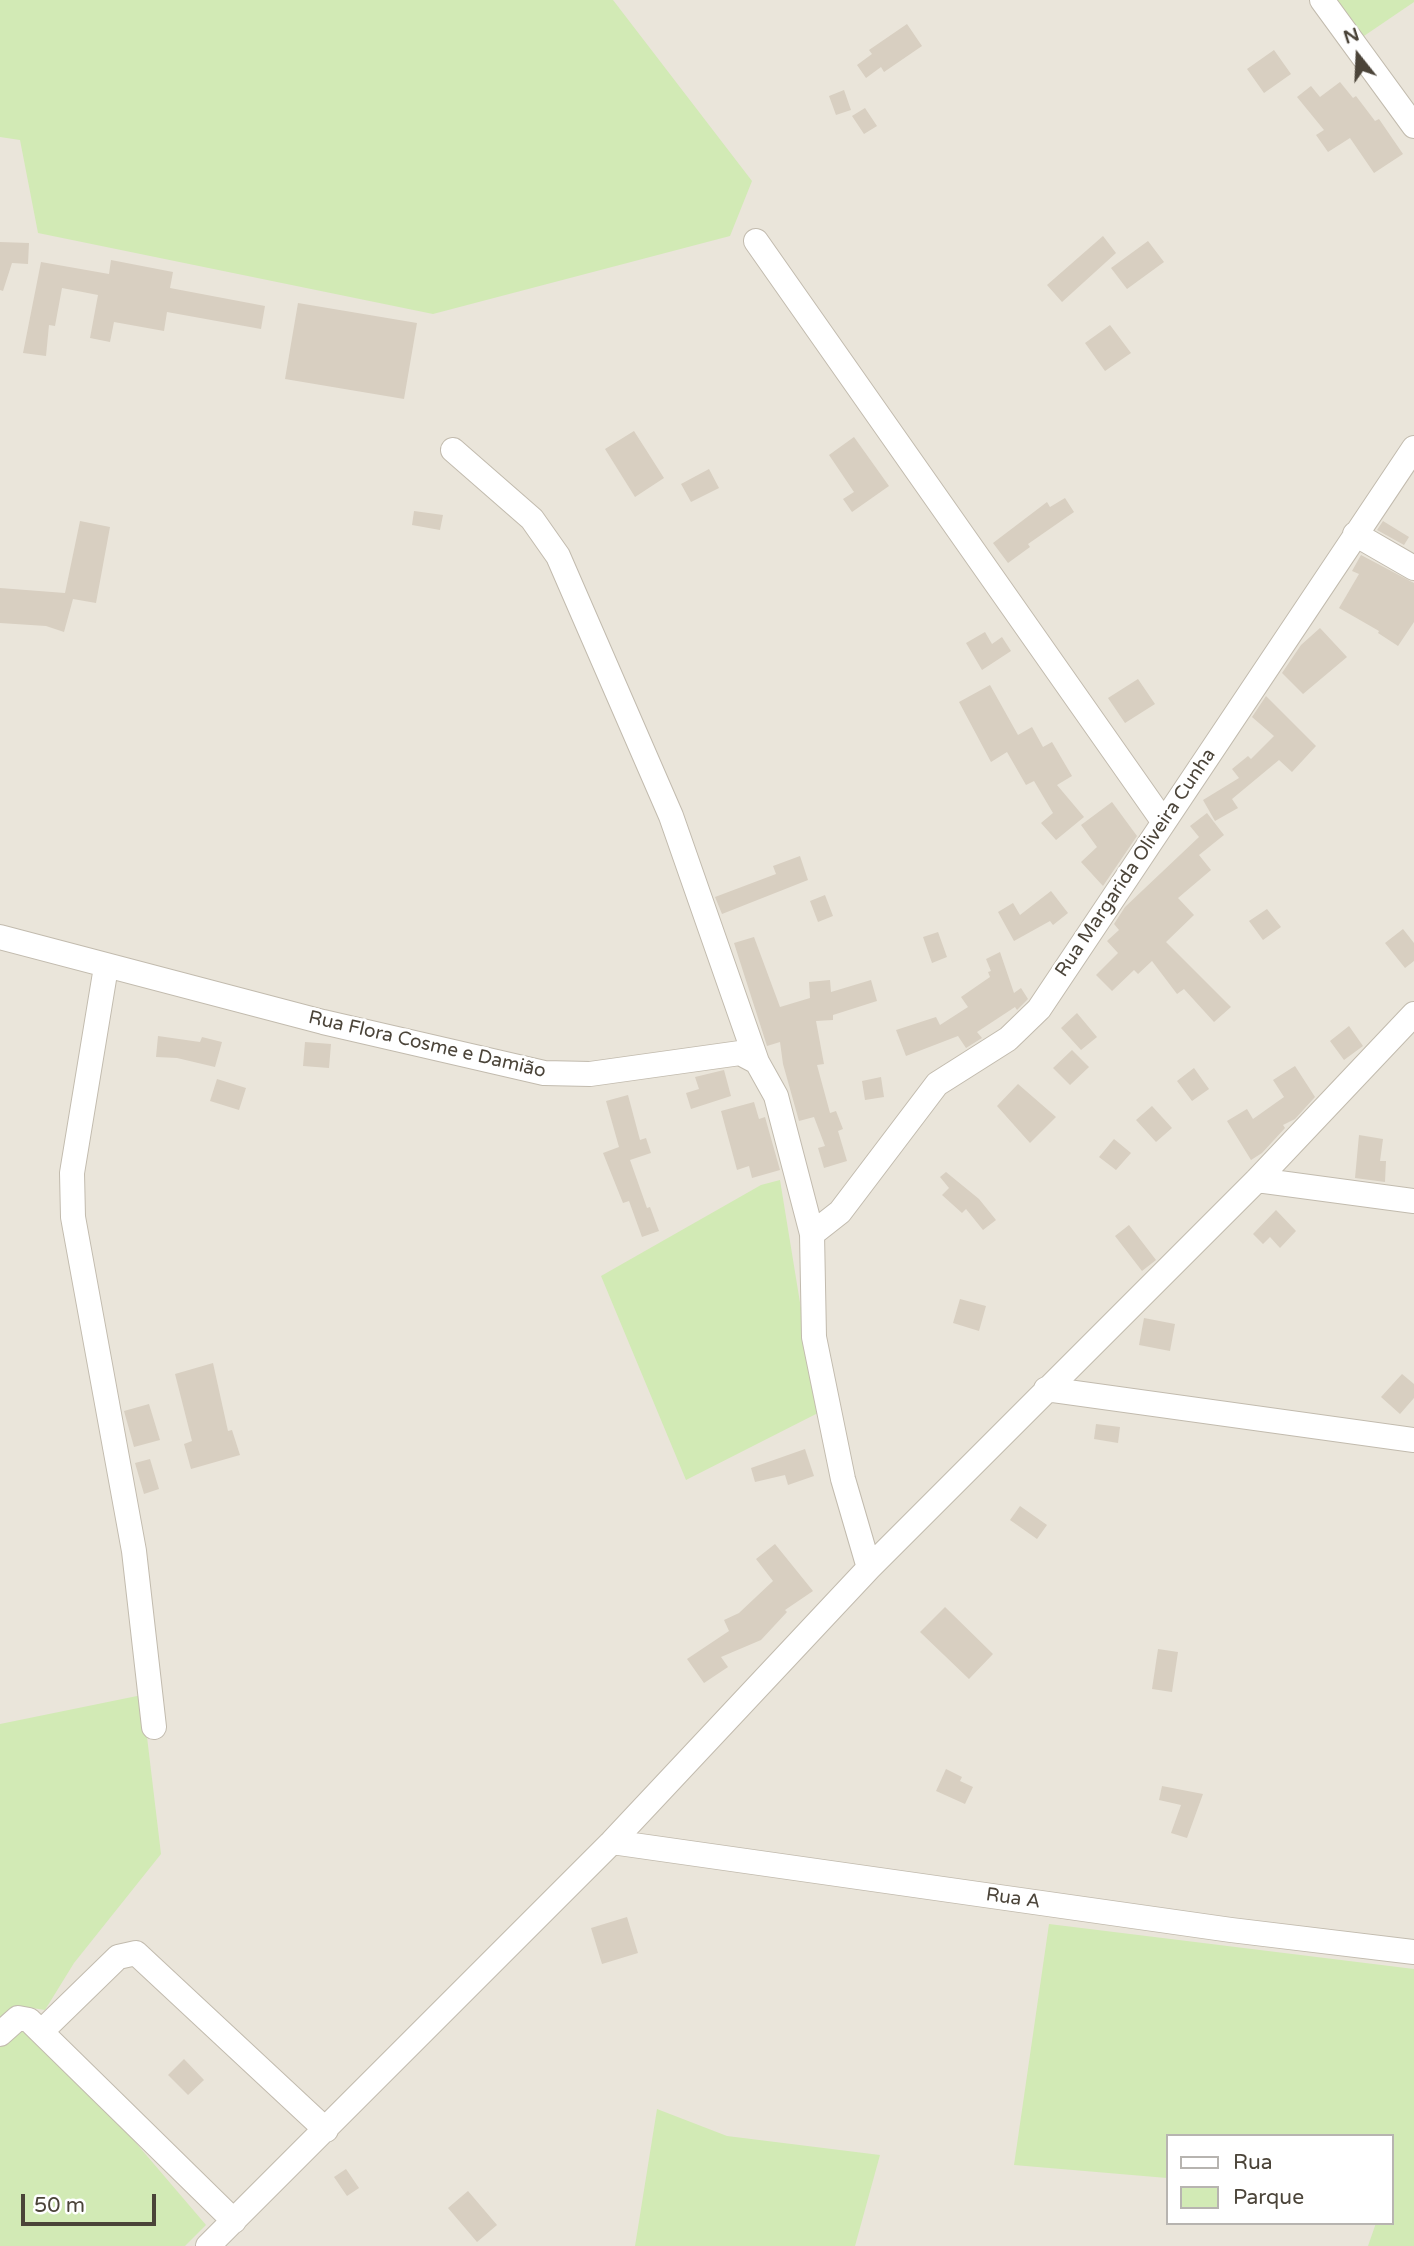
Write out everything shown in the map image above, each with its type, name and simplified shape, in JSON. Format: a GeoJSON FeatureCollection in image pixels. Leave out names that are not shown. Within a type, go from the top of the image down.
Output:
{"type":"FeatureCollection","features":[{"type":"Feature","properties":{"kind":"street"},"geometry":{"type":"LineString","coordinates":[[1322,0],[1414,126]]}},
{"type":"Feature","properties":{"kind":"street"},"geometry":{"type":"LineString","coordinates":[[756,241],[1163,821]]}},
{"type":"Feature","properties":{"kind":"street","name":"Rua Margarida Oliveira Cunha"},"geometry":{"type":"LineString","coordinates":[[812,1234],[840,1212],[937,1084],[1008,1039],[1039,1009],[1414,448]]}},
{"type":"Feature","properties":{"kind":"street"},"geometry":{"type":"LineString","coordinates":[[453,450],[532,519],[558,556],[671,816],[757,1062],[776,1096],[812,1234],[814,1337],[844,1479],[869,1568]]}},
{"type":"Feature","properties":{"kind":"street"},"geometry":{"type":"LineString","coordinates":[[1355,534],[1414,568]]}},
{"type":"Feature","properties":{"kind":"street","name":"Rua Flora Cosme e Damião"},"geometry":{"type":"LineString","coordinates":[[0,937],[106,967],[544,1073],[590,1074],[740,1054],[757,1062]]}},
{"type":"Feature","properties":{"kind":"street"},"geometry":{"type":"LineString","coordinates":[[106,967],[72,1173],[73,1217],[134,1551],[154,1727]]}},
{"type":"Feature","properties":{"kind":"street"},"geometry":{"type":"LineString","coordinates":[[208,2246],[612,1842],[869,1568],[1257,1180],[1414,1014]]}},
{"type":"Feature","properties":{"kind":"street"},"geometry":{"type":"LineString","coordinates":[[1257,1180],[1414,1201]]}},
{"type":"Feature","properties":{"kind":"street"},"geometry":{"type":"LineString","coordinates":[[1046,1389],[1414,1440]]}},
{"type":"Feature","properties":{"kind":"street","name":"Rua A"},"geometry":{"type":"LineString","coordinates":[[612,1842],[1231,1930],[1414,1952]]}},
{"type":"Feature","properties":{"kind":"street"},"geometry":{"type":"LineString","coordinates":[[42,2031],[118,1957],[136,1953],[326,2130]]}},
{"type":"Feature","properties":{"kind":"street"},"geometry":{"type":"LineString","coordinates":[[0,2034],[18,2018],[29,2020],[234,2221]]}},
{"type":"Feature","properties":{"kind":"shaded area"},"geometry":{"type":"Polygon","coordinates":[[[0,0],[1414,0],[1414,2246],[0,2246],[0,0]]]}},
{"type":"Feature","properties":{"kind":"green space"},"geometry":{"type":"Polygon","coordinates":[[[0,0],[613,0],[752,181],[730,236],[433,314],[38,233],[20,140],[0,137],[0,0]]]}},
{"type":"Feature","properties":{"kind":"green space"},"geometry":{"type":"Polygon","coordinates":[[[1333,0],[1414,0],[1414,2],[1361,38],[1333,0]]]}},
{"type":"Feature","properties":{"kind":"green space"},"geometry":{"type":"Polygon","coordinates":[[[780,1180],[818,1413],[686,1480],[601,1276],[761,1185],[780,1180]]]}},
{"type":"Feature","properties":{"kind":"green space"},"geometry":{"type":"Polygon","coordinates":[[[142,1695],[161,1854],[74,1963],[45,2010],[19,2006],[206,2225],[185,2246],[0,2246],[0,1724],[142,1695]]]}},
{"type":"Feature","properties":{"kind":"green space"},"geometry":{"type":"Polygon","coordinates":[[[1049,1924],[1414,1969],[1414,2246],[1368,2246],[1375,2225],[1393,2225],[1393,2134],[1166,2134],[1166,2178],[1014,2165],[1049,1924]]]}},
{"type":"Feature","properties":{"kind":"green space"},"geometry":{"type":"Polygon","coordinates":[[[657,2109],[727,2136],[880,2155],[855,2246],[635,2246],[657,2109]]]}},
{"type":"Feature","properties":{"kind":"building"},"geometry":{"type":"Polygon","coordinates":[[[907,24],[922,46],[884,72],[881,67],[866,78],[857,65],[872,54],[869,50],[907,24]]]}},
{"type":"Feature","properties":{"kind":"building"},"geometry":{"type":"Polygon","coordinates":[[[1274,50],[1291,74],[1264,93],[1247,69],[1274,50]]]}},
{"type":"Feature","properties":{"kind":"building"},"geometry":{"type":"Polygon","coordinates":[[[1340,82],[1353,98],[1356,96],[1375,121],[1379,119],[1403,154],[1374,173],[1350,138],[1328,152],[1316,135],[1324,130],[1297,97],[1311,86],[1320,97],[1340,82]]]}},
{"type":"Feature","properties":{"kind":"building"},"geometry":{"type":"Polygon","coordinates":[[[844,90],[851,110],[836,115],[829,96],[844,90]]]}},
{"type":"Feature","properties":{"kind":"building"},"geometry":{"type":"Polygon","coordinates":[[[865,108],[877,126],[864,134],[852,116],[865,108]]]}},
{"type":"Feature","properties":{"kind":"building"},"geometry":{"type":"Polygon","coordinates":[[[1103,236],[1116,253],[1062,302],[1047,285],[1103,236]]]}},
{"type":"Feature","properties":{"kind":"building"},"geometry":{"type":"Polygon","coordinates":[[[1148,241],[1164,262],[1127,289],[1111,268],[1148,241]]]}},
{"type":"Feature","properties":{"kind":"building"},"geometry":{"type":"Polygon","coordinates":[[[0,242],[29,243],[28,264],[12,263],[3,291],[0,290],[0,242]]]}},
{"type":"Feature","properties":{"kind":"building"},"geometry":{"type":"Polygon","coordinates":[[[111,260],[173,272],[170,288],[265,306],[261,329],[167,312],[164,331],[114,322],[110,342],[90,338],[98,295],[62,288],[55,326],[49,325],[46,356],[23,353],[41,262],[109,274],[111,260]]]}},
{"type":"Feature","properties":{"kind":"building"},"geometry":{"type":"Polygon","coordinates":[[[298,303],[417,323],[404,399],[285,379],[298,303]]]}},
{"type":"Feature","properties":{"kind":"building"},"geometry":{"type":"Polygon","coordinates":[[[1110,325],[1131,353],[1105,371],[1085,343],[1110,325]]]}},
{"type":"Feature","properties":{"kind":"building"},"geometry":{"type":"Polygon","coordinates":[[[634,431],[664,478],[635,497],[605,449],[634,431]]]}},
{"type":"Feature","properties":{"kind":"building"},"geometry":{"type":"Polygon","coordinates":[[[854,437],[889,486],[852,512],[843,499],[854,492],[829,455],[854,437]]]}},
{"type":"Feature","properties":{"kind":"building"},"geometry":{"type":"Polygon","coordinates":[[[709,469],[719,488],[691,502],[681,484],[709,469]]]}},
{"type":"Feature","properties":{"kind":"building"},"geometry":{"type":"Polygon","coordinates":[[[1065,498],[1074,512],[1028,544],[1030,547],[1008,563],[993,543],[1047,502],[1050,507],[1065,498]]]}},
{"type":"Feature","properties":{"kind":"building"},"geometry":{"type":"Polygon","coordinates":[[[414,511],[443,515],[440,530],[412,525],[414,511]]]}},
{"type":"Feature","properties":{"kind":"building"},"geometry":{"type":"Polygon","coordinates":[[[80,521],[110,527],[96,603],[73,599],[64,632],[46,626],[0,623],[0,588],[65,593],[80,521]]]}},
{"type":"Feature","properties":{"kind":"building"},"geometry":{"type":"Polygon","coordinates":[[[1383,521],[1409,537],[1404,545],[1377,530],[1383,521]]]}},
{"type":"Feature","properties":{"kind":"building"},"geometry":{"type":"Polygon","coordinates":[[[1361,555],[1414,583],[1414,622],[1398,646],[1378,633],[1379,631],[1339,608],[1359,574],[1352,571],[1361,555]]]}},
{"type":"Feature","properties":{"kind":"building"},"geometry":{"type":"Polygon","coordinates":[[[1320,628],[1347,657],[1303,694],[1282,673],[1301,645],[1320,628]]]}},
{"type":"Feature","properties":{"kind":"building"},"geometry":{"type":"Polygon","coordinates":[[[985,632],[992,644],[1002,637],[1011,651],[982,670],[966,643],[985,632]]]}},
{"type":"Feature","properties":{"kind":"building"},"geometry":{"type":"Polygon","coordinates":[[[1138,679],[1155,704],[1125,723],[1108,698],[1138,679]]]}},
{"type":"Feature","properties":{"kind":"building"},"geometry":{"type":"Polygon","coordinates":[[[990,685],[1018,735],[1032,727],[1043,747],[1052,742],[1072,776],[1057,785],[1084,817],[1056,840],[1041,823],[1053,813],[1034,781],[1026,785],[1007,752],[991,762],[959,702],[990,685]]]}},
{"type":"Feature","properties":{"kind":"building"},"geometry":{"type":"Polygon","coordinates":[[[1266,696],[1316,746],[1292,772],[1279,760],[1232,799],[1238,808],[1215,821],[1203,800],[1239,778],[1232,769],[1248,756],[1251,759],[1274,736],[1252,717],[1266,696]]]}},
{"type":"Feature","properties":{"kind":"building"},"geometry":{"type":"Polygon","coordinates":[[[1112,802],[1137,836],[1103,886],[1081,862],[1097,847],[1081,825],[1112,802]]]}},
{"type":"Feature","properties":{"kind":"building"},"geometry":{"type":"Polygon","coordinates":[[[1207,813],[1224,835],[1199,855],[1211,870],[1178,898],[1194,915],[1166,942],[1231,1007],[1214,1022],[1184,989],[1177,994],[1152,961],[1138,974],[1134,970],[1112,991],[1096,975],[1118,953],[1107,941],[1119,930],[1114,924],[1125,907],[1199,837],[1190,826],[1207,813]]]}},
{"type":"Feature","properties":{"kind":"building"},"geometry":{"type":"Polygon","coordinates":[[[800,856],[808,880],[722,914],[715,897],[776,874],[773,866],[800,856]]]}},
{"type":"Feature","properties":{"kind":"building"},"geometry":{"type":"Polygon","coordinates":[[[1051,891],[1068,913],[1053,925],[1050,921],[1014,941],[998,912],[1013,903],[1020,915],[1051,891]]]}},
{"type":"Feature","properties":{"kind":"building"},"geometry":{"type":"Polygon","coordinates":[[[825,895],[833,916],[818,922],[810,901],[825,895]]]}},
{"type":"Feature","properties":{"kind":"building"},"geometry":{"type":"Polygon","coordinates":[[[1267,909],[1281,927],[1263,940],[1249,921],[1267,909]]]}},
{"type":"Feature","properties":{"kind":"building"},"geometry":{"type":"Polygon","coordinates":[[[1403,929],[1414,943],[1414,961],[1405,968],[1385,943],[1403,929]]]}},
{"type":"Feature","properties":{"kind":"building"},"geometry":{"type":"Polygon","coordinates":[[[938,932],[947,957],[932,963],[923,937],[938,932]]]}},
{"type":"Feature","properties":{"kind":"building"},"geometry":{"type":"Polygon","coordinates":[[[754,937],[780,1007],[810,998],[809,982],[830,980],[831,992],[871,980],[877,1001],[833,1015],[833,1020],[816,1021],[824,1064],[817,1065],[830,1113],[836,1111],[843,1129],[838,1131],[847,1161],[824,1168],[818,1148],[825,1146],[814,1117],[799,1121],[783,1064],[780,1042],[767,1046],[734,943],[754,937]]]}},
{"type":"Feature","properties":{"kind":"building"},"geometry":{"type":"Polygon","coordinates":[[[1000,952],[1014,993],[1021,988],[1028,999],[1017,1010],[1015,1007],[977,1032],[982,1038],[966,1048],[958,1036],[906,1056],[896,1030],[936,1017],[940,1025],[968,1007],[961,997],[990,977],[988,972],[991,971],[986,959],[1000,952]]]}},
{"type":"Feature","properties":{"kind":"building"},"geometry":{"type":"Polygon","coordinates":[[[1077,1013],[1097,1037],[1081,1050],[1061,1028],[1077,1013]]]}},
{"type":"Feature","properties":{"kind":"building"},"geometry":{"type":"Polygon","coordinates":[[[1349,1026],[1363,1046],[1344,1060],[1330,1041],[1349,1026]]]}},
{"type":"Feature","properties":{"kind":"building"},"geometry":{"type":"Polygon","coordinates":[[[158,1036],[200,1042],[202,1037],[222,1042],[215,1067],[177,1058],[156,1057],[158,1036]]]}},
{"type":"Feature","properties":{"kind":"building"},"geometry":{"type":"Polygon","coordinates":[[[305,1042],[331,1044],[329,1068],[303,1066],[305,1042]]]}},
{"type":"Feature","properties":{"kind":"building"},"geometry":{"type":"Polygon","coordinates":[[[1072,1050],[1089,1067],[1070,1085],[1053,1068],[1072,1050]]]}},
{"type":"Feature","properties":{"kind":"building"},"geometry":{"type":"Polygon","coordinates":[[[1295,1066],[1315,1097],[1295,1119],[1283,1125],[1285,1128],[1262,1153],[1251,1160],[1227,1121],[1247,1109],[1253,1119],[1284,1097],[1273,1080],[1295,1066]]]}},
{"type":"Feature","properties":{"kind":"building"},"geometry":{"type":"Polygon","coordinates":[[[1194,1068],[1209,1089],[1192,1101],[1177,1081],[1194,1068]]]}},
{"type":"Feature","properties":{"kind":"building"},"geometry":{"type":"Polygon","coordinates":[[[724,1070],[731,1096],[691,1109],[686,1093],[699,1089],[695,1077],[724,1070]]]}},
{"type":"Feature","properties":{"kind":"building"},"geometry":{"type":"Polygon","coordinates":[[[881,1077],[884,1097],[865,1100],[862,1081],[881,1077]]]}},
{"type":"Feature","properties":{"kind":"building"},"geometry":{"type":"Polygon","coordinates":[[[217,1079],[246,1088],[239,1110],[210,1101],[217,1079]]]}},
{"type":"Feature","properties":{"kind":"building"},"geometry":{"type":"Polygon","coordinates":[[[1018,1084],[1056,1117],[1030,1143],[997,1106],[1018,1084]]]}},
{"type":"Feature","properties":{"kind":"building"},"geometry":{"type":"Polygon","coordinates":[[[628,1095],[640,1140],[646,1138],[651,1153],[630,1160],[647,1208],[650,1207],[659,1231],[642,1237],[629,1201],[623,1203],[603,1153],[619,1147],[606,1101],[628,1095]]]}},
{"type":"Feature","properties":{"kind":"building"},"geometry":{"type":"Polygon","coordinates":[[[754,1102],[759,1119],[765,1117],[780,1170],[752,1178],[749,1166],[737,1170],[721,1111],[754,1102]]]}},
{"type":"Feature","properties":{"kind":"building"},"geometry":{"type":"Polygon","coordinates":[[[1152,1106],[1172,1128],[1156,1142],[1136,1120],[1152,1106]]]}},
{"type":"Feature","properties":{"kind":"building"},"geometry":{"type":"Polygon","coordinates":[[[1359,1135],[1383,1139],[1380,1161],[1386,1161],[1385,1182],[1355,1178],[1359,1135]]]}},
{"type":"Feature","properties":{"kind":"building"},"geometry":{"type":"Polygon","coordinates":[[[1114,1139],[1131,1153],[1116,1170],[1099,1157],[1114,1139]]]}},
{"type":"Feature","properties":{"kind":"building"},"geometry":{"type":"Polygon","coordinates":[[[946,1172],[979,1199],[996,1220],[983,1230],[966,1209],[962,1213],[942,1195],[949,1188],[940,1177],[946,1172]]]}},
{"type":"Feature","properties":{"kind":"building"},"geometry":{"type":"Polygon","coordinates":[[[1276,1210],[1296,1231],[1280,1248],[1270,1237],[1263,1244],[1253,1234],[1276,1210]]]}},
{"type":"Feature","properties":{"kind":"building"},"geometry":{"type":"Polygon","coordinates":[[[1129,1225],[1156,1260],[1142,1271],[1115,1236],[1129,1225]]]}},
{"type":"Feature","properties":{"kind":"building"},"geometry":{"type":"Polygon","coordinates":[[[960,1299],[986,1306],[979,1331],[953,1323],[960,1299]]]}},
{"type":"Feature","properties":{"kind":"building"},"geometry":{"type":"Polygon","coordinates":[[[1144,1318],[1175,1324],[1170,1351],[1139,1345],[1144,1318]]]}},
{"type":"Feature","properties":{"kind":"building"},"geometry":{"type":"Polygon","coordinates":[[[213,1363],[228,1431],[232,1430],[240,1455],[191,1469],[184,1444],[192,1441],[175,1374],[213,1363]]]}},
{"type":"Feature","properties":{"kind":"building"},"geometry":{"type":"Polygon","coordinates":[[[1402,1374],[1414,1384],[1414,1398],[1400,1414],[1381,1397],[1402,1374]]]}},
{"type":"Feature","properties":{"kind":"building"},"geometry":{"type":"Polygon","coordinates":[[[149,1404],[160,1440],[134,1447],[124,1411],[149,1404]]]}},
{"type":"Feature","properties":{"kind":"building"},"geometry":{"type":"Polygon","coordinates":[[[1096,1424],[1120,1427],[1118,1443],[1094,1439],[1096,1424]]]}},
{"type":"Feature","properties":{"kind":"building"},"geometry":{"type":"Polygon","coordinates":[[[805,1449],[814,1476],[788,1485],[785,1475],[755,1482],[751,1468],[805,1449]]]}},
{"type":"Feature","properties":{"kind":"building"},"geometry":{"type":"Polygon","coordinates":[[[150,1459],[159,1489],[144,1494],[135,1463],[150,1459]]]}},
{"type":"Feature","properties":{"kind":"building"},"geometry":{"type":"Polygon","coordinates":[[[1020,1506],[1047,1525],[1037,1539],[1010,1520],[1020,1506]]]}},
{"type":"Feature","properties":{"kind":"building"},"geometry":{"type":"Polygon","coordinates":[[[775,1544],[813,1591],[785,1610],[787,1612],[761,1640],[721,1657],[728,1667],[704,1683],[687,1659],[729,1631],[724,1620],[739,1613],[773,1581],[756,1559],[775,1544]]]}},
{"type":"Feature","properties":{"kind":"building"},"geometry":{"type":"Polygon","coordinates":[[[945,1607],[993,1654],[969,1679],[920,1632],[945,1607]]]}},
{"type":"Feature","properties":{"kind":"building"},"geometry":{"type":"Polygon","coordinates":[[[1158,1649],[1178,1652],[1172,1692],[1152,1689],[1158,1649]]]}},
{"type":"Feature","properties":{"kind":"building"},"geometry":{"type":"Polygon","coordinates":[[[946,1769],[962,1777],[960,1781],[973,1787],[965,1804],[936,1791],[946,1769]]]}},
{"type":"Feature","properties":{"kind":"building"},"geometry":{"type":"Polygon","coordinates":[[[1162,1786],[1203,1794],[1187,1838],[1171,1833],[1181,1805],[1159,1800],[1162,1786]]]}},
{"type":"Feature","properties":{"kind":"building"},"geometry":{"type":"Polygon","coordinates":[[[627,1917],[638,1953],[602,1964],[591,1928],[627,1917]]]}},
{"type":"Feature","properties":{"kind":"building"},"geometry":{"type":"Polygon","coordinates":[[[184,2059],[204,2080],[188,2095],[168,2075],[184,2059]]]}},
{"type":"Feature","properties":{"kind":"building"},"geometry":{"type":"Polygon","coordinates":[[[346,2169],[359,2188],[347,2196],[334,2177],[346,2169]]]}},
{"type":"Feature","properties":{"kind":"building"},"geometry":{"type":"Polygon","coordinates":[[[468,2191],[497,2225],[477,2242],[448,2208],[468,2191]]]}}]}
